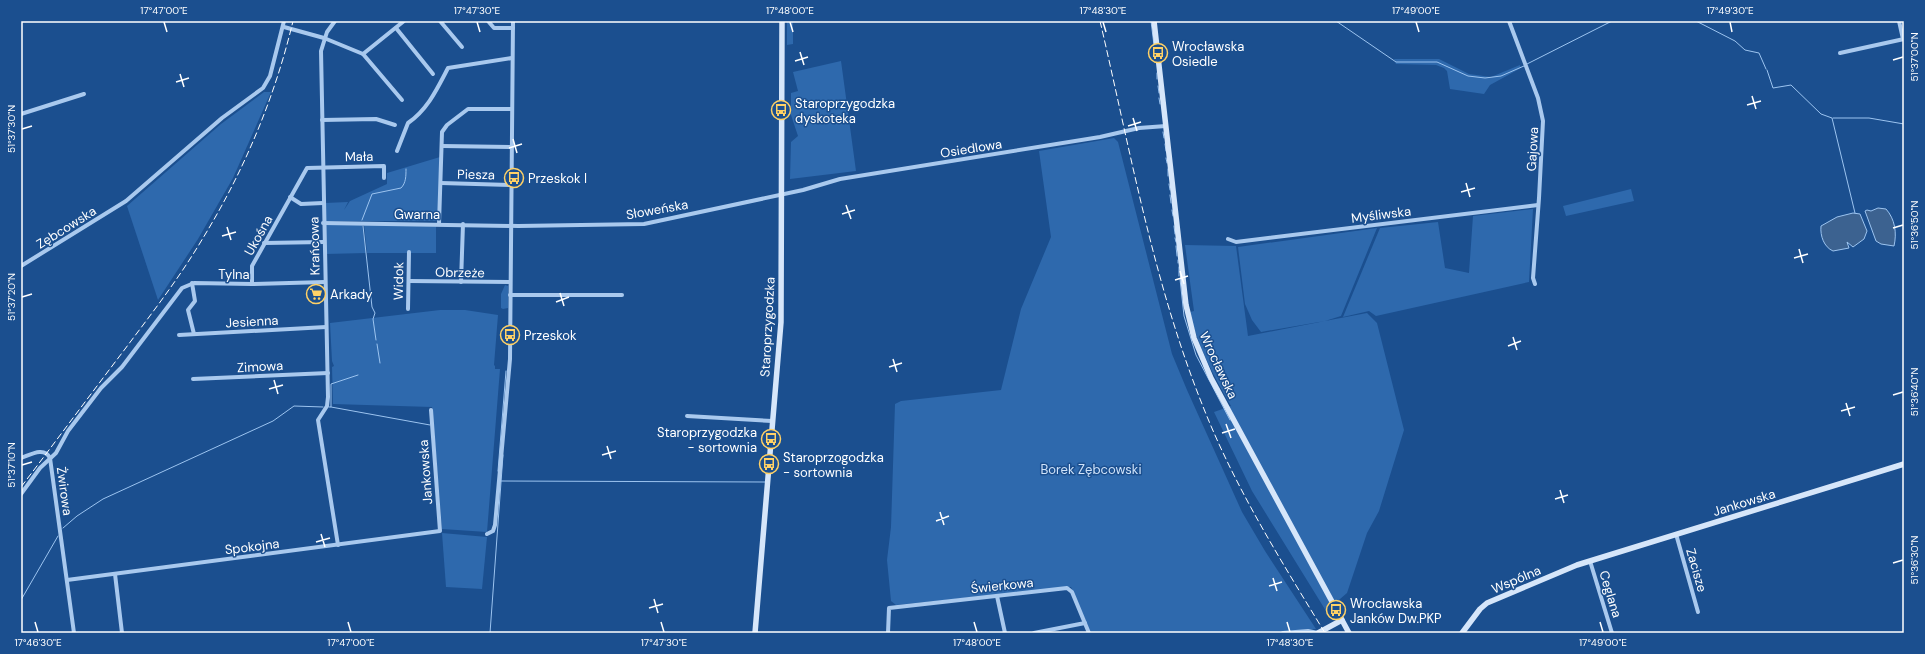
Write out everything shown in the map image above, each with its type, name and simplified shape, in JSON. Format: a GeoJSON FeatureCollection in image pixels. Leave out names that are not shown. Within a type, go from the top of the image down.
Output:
{"type":"FeatureCollection","features":[{"type":"Feature","properties":{"kind":"street","name":"Zębcowska"},"geometry":{"type":"LineString","coordinates":[[21,266],[122,204],[222,118],[263,88],[270,76],[284,27],[284,21]]}},
{"type":"Feature","properties":{"kind":"street"},"geometry":{"type":"LineString","coordinates":[[324,38],[335,21]]}},
{"type":"Feature","properties":{"kind":"street"},"geometry":{"type":"LineString","coordinates":[[363,54],[404,21]]}},
{"type":"Feature","properties":{"kind":"street"},"geometry":{"type":"LineString","coordinates":[[440,21],[462,47]]}},
{"type":"Feature","properties":{"kind":"street"},"geometry":{"type":"LineString","coordinates":[[488,21],[494,28],[513,28]]}},
{"type":"Feature","properties":{"kind":"street"},"geometry":{"type":"LineString","coordinates":[[487,534],[493,531],[496,521],[510,359],[513,21]]}},
{"type":"Feature","properties":{"kind":"street","name":"Staroprzygodzka"},"geometry":{"type":"LineString","coordinates":[[755,633],[781,322],[782,21]]}},
{"type":"Feature","properties":{"kind":"street","name":"Wrocławska"},"geometry":{"type":"LineString","coordinates":[[1154,21],[1186,305],[1196,344],[1211,378],[1349,633]]}},
{"type":"Feature","properties":{"kind":"street","name":"Gajowa"},"geometry":{"type":"LineString","coordinates":[[1509,21],[1538,98],[1543,121],[1533,278],[1534,284]]}},
{"type":"Feature","properties":{"kind":"street"},"geometry":{"type":"LineString","coordinates":[[1840,53],[1904,39],[1899,21]]}},
{"type":"Feature","properties":{"kind":"street"},"geometry":{"type":"LineString","coordinates":[[284,27],[324,38],[363,54],[402,100]]}},
{"type":"Feature","properties":{"kind":"street"},"geometry":{"type":"LineString","coordinates":[[396,28],[434,74]]}},
{"type":"Feature","properties":{"kind":"street","name":"Krańcowa"},"geometry":{"type":"LineString","coordinates":[[324,38],[321,57],[322,167],[328,402],[318,420],[338,545]]}},
{"type":"Feature","properties":{"kind":"street"},"geometry":{"type":"LineString","coordinates":[[398,151],[408,123],[415,119],[422,111],[445,77],[448,68],[512,58]]}},
{"type":"Feature","properties":{"kind":"street"},"geometry":{"type":"LineString","coordinates":[[21,114],[84,94]]}},
{"type":"Feature","properties":{"kind":"street","name":"Piesza"},"geometry":{"type":"LineString","coordinates":[[440,224],[442,146],[444,129],[465,110],[512,109]]}},
{"type":"Feature","properties":{"kind":"street"},"geometry":{"type":"LineString","coordinates":[[322,120],[376,120],[395,125]]}},
{"type":"Feature","properties":{"kind":"street","name":"Osiedlowa"},"geometry":{"type":"LineString","coordinates":[[781,194],[840,179],[1112,134],[1132,129],[1166,126]]}},
{"type":"Feature","properties":{"kind":"street"},"geometry":{"type":"LineString","coordinates":[[442,146],[512,147]]}},
{"type":"Feature","properties":{"kind":"street","name":"Mała"},"geometry":{"type":"LineString","coordinates":[[322,167],[384,166],[384,178]]}},
{"type":"Feature","properties":{"kind":"street","name":"Ukośna"},"geometry":{"type":"LineString","coordinates":[[252,284],[252,266],[305,170],[309,167],[322,167]]}},
{"type":"Feature","properties":{"kind":"street","name":"Piesza"},"geometry":{"type":"LineString","coordinates":[[441,183],[512,185]]}},
{"type":"Feature","properties":{"kind":"street","name":"Słoweńska"},"geometry":{"type":"LineString","coordinates":[[511,225],[644,224],[781,194]]}},
{"type":"Feature","properties":{"kind":"street"},"geometry":{"type":"LineString","coordinates":[[290,197],[301,204],[323,203]]}},
{"type":"Feature","properties":{"kind":"street","name":"Myśliwska"},"geometry":{"type":"LineString","coordinates":[[1228,239],[1236,242],[1538,205]]}},
{"type":"Feature","properties":{"kind":"street","name":"Gwarna"},"geometry":{"type":"LineString","coordinates":[[323,223],[511,225]]}},
{"type":"Feature","properties":{"kind":"street"},"geometry":{"type":"LineString","coordinates":[[461,282],[463,224]]}},
{"type":"Feature","properties":{"kind":"street"},"geometry":{"type":"LineString","coordinates":[[264,243],[324,242]]}},
{"type":"Feature","properties":{"kind":"street","name":"Widok"},"geometry":{"type":"LineString","coordinates":[[408,309],[409,252]]}},
{"type":"Feature","properties":{"kind":"street","name":"Obrzeże"},"geometry":{"type":"LineString","coordinates":[[409,281],[510,282]]}},
{"type":"Feature","properties":{"kind":"street","name":"Tylna"},"geometry":{"type":"LineString","coordinates":[[192,283],[252,284],[325,282]]}},
{"type":"Feature","properties":{"kind":"street"},"geometry":{"type":"LineString","coordinates":[[192,283],[195,301],[188,310],[194,334]]}},
{"type":"Feature","properties":{"kind":"street","name":"Żwirowa"},"geometry":{"type":"LineString","coordinates":[[74,633],[50,458],[56,453],[68,432],[101,388],[122,367],[182,288],[192,283]]}},
{"type":"Feature","properties":{"kind":"street"},"geometry":{"type":"LineString","coordinates":[[510,296],[622,295]]}},
{"type":"Feature","properties":{"kind":"street","name":"Jesienna"},"geometry":{"type":"LineString","coordinates":[[179,335],[326,327]]}},
{"type":"Feature","properties":{"kind":"street","name":"Zimowa"},"geometry":{"type":"LineString","coordinates":[[193,379],[328,373]]}},
{"type":"Feature","properties":{"kind":"street","name":"Jankowska"},"geometry":{"type":"LineString","coordinates":[[431,410],[440,531]]}},
{"type":"Feature","properties":{"kind":"street"},"geometry":{"type":"LineString","coordinates":[[687,416],[772,421]]}},
{"type":"Feature","properties":{"kind":"street"},"geometry":{"type":"LineString","coordinates":[[21,458],[42,451],[47,453],[50,458],[21,494]]}},
{"type":"Feature","properties":{"kind":"street","name":"Jankowska"},"geometry":{"type":"LineString","coordinates":[[1590,561],[1904,464]]}},
{"type":"Feature","properties":{"kind":"street","name":"Spokojna"},"geometry":{"type":"LineString","coordinates":[[67,580],[440,531]]}},
{"type":"Feature","properties":{"kind":"street","name":"Zacisze"},"geometry":{"type":"LineString","coordinates":[[1676,534],[1698,612]]}},
{"type":"Feature","properties":{"kind":"street","name":"Wspólna"},"geometry":{"type":"LineString","coordinates":[[1462,633],[1480,609],[1492,601],[1590,561]]}},
{"type":"Feature","properties":{"kind":"street","name":"Ceglana"},"geometry":{"type":"LineString","coordinates":[[1590,561],[1612,633]]}},
{"type":"Feature","properties":{"kind":"street"},"geometry":{"type":"LineString","coordinates":[[115,574],[122,633]]}},
{"type":"Feature","properties":{"kind":"street","name":"Świerkowa"},"geometry":{"type":"LineString","coordinates":[[888,633],[889,608],[1070,589],[1089,633]]}},
{"type":"Feature","properties":{"kind":"street"},"geometry":{"type":"LineString","coordinates":[[997,596],[1005,633]]}},
{"type":"Feature","properties":{"kind":"street"},"geometry":{"type":"LineString","coordinates":[[1283,633],[1308,630],[1318,633],[1342,620]]}},
{"type":"Feature","properties":{"kind":"street"},"geometry":{"type":"LineString","coordinates":[[1034,633],[1086,624]]}},
{"type":"Feature","properties":{"kind":"green space"},"geometry":{"type":"Polygon","coordinates":[[[787,21],[793,21],[793,44],[787,45],[787,21]]]}},
{"type":"Feature","properties":{"kind":"green space"},"geometry":{"type":"Polygon","coordinates":[[[1394,59],[1439,59],[1469,74],[1491,77],[1520,65],[1521,68],[1490,85],[1484,94],[1450,89],[1447,71],[1444,68],[1436,65],[1396,64],[1394,59]]]}},
{"type":"Feature","properties":{"kind":"green space"},"geometry":{"type":"Polygon","coordinates":[[[841,61],[856,171],[790,179],[791,142],[798,136],[791,115],[791,93],[798,91],[793,72],[841,61]]]}},
{"type":"Feature","properties":{"kind":"green space"},"geometry":{"type":"Polygon","coordinates":[[[264,92],[271,92],[233,178],[198,239],[158,300],[127,206],[221,124],[264,92]]]}},
{"type":"Feature","properties":{"kind":"green space","name":"Borek Zębcowski"},"geometry":{"type":"Polygon","coordinates":[[[1114,138],[1118,142],[1172,354],[1242,512],[1265,551],[1316,629],[1260,633],[1091,633],[1071,587],[896,605],[891,601],[887,560],[891,527],[895,404],[901,401],[1001,390],[1021,309],[1051,237],[1039,151],[1114,138]]]}},
{"type":"Feature","properties":{"kind":"green space"},"geometry":{"type":"Polygon","coordinates":[[[440,157],[438,221],[325,221],[325,203],[348,202],[344,210],[350,201],[387,184],[387,173],[440,157]]]}},
{"type":"Feature","properties":{"kind":"green space"},"geometry":{"type":"Polygon","coordinates":[[[1631,189],[1634,201],[1566,216],[1563,206],[1631,189]]]}},
{"type":"Feature","properties":{"kind":"green space"},"geometry":{"type":"Polygon","coordinates":[[[1533,209],[1529,282],[1376,316],[1369,311],[1343,317],[1380,228],[1438,222],[1445,268],[1469,273],[1473,216],[1533,209]]]}},
{"type":"Feature","properties":{"kind":"green space"},"geometry":{"type":"Polygon","coordinates":[[[326,224],[362,224],[366,253],[325,254],[326,224]]]}},
{"type":"Feature","properties":{"kind":"green space"},"geometry":{"type":"Polygon","coordinates":[[[364,224],[436,225],[436,253],[367,253],[364,224]]]}},
{"type":"Feature","properties":{"kind":"green space"},"geometry":{"type":"Polygon","coordinates":[[[1377,228],[1341,316],[1325,321],[1261,332],[1252,320],[1245,304],[1238,247],[1377,228]]]}},
{"type":"Feature","properties":{"kind":"green space"},"geometry":{"type":"Polygon","coordinates":[[[1185,245],[1236,246],[1248,336],[1367,313],[1377,323],[1404,430],[1379,511],[1367,533],[1347,593],[1326,611],[1252,491],[1214,412],[1231,406],[1207,360],[1193,325],[1190,312],[1194,311],[1185,245]]]}},
{"type":"Feature","properties":{"kind":"green space"},"geometry":{"type":"Polygon","coordinates":[[[505,285],[508,286],[508,308],[503,309],[501,308],[501,294],[505,285]]]}},
{"type":"Feature","properties":{"kind":"green space"},"geometry":{"type":"Polygon","coordinates":[[[440,310],[465,310],[498,315],[494,365],[495,369],[500,369],[487,532],[442,529],[432,407],[333,404],[332,367],[334,366],[332,361],[330,323],[440,310]]]}},
{"type":"Feature","properties":{"kind":"green space"},"geometry":{"type":"Polygon","coordinates":[[[442,533],[487,537],[482,589],[446,587],[442,533]]]}},
{"type":"Feature","properties":{"kind":"shaded area"},"geometry":{"type":"Polygon","coordinates":[[[1878,208],[1886,209],[1891,217],[1895,231],[1894,246],[1881,244],[1876,241],[1865,211],[1871,211],[1878,208]]]}},
{"type":"Feature","properties":{"kind":"shaded area"},"geometry":{"type":"Polygon","coordinates":[[[1853,213],[1860,214],[1867,231],[1864,239],[1853,247],[1847,242],[1849,248],[1833,251],[1827,247],[1823,241],[1821,226],[1837,217],[1853,213]]]}},
{"type":"Feature","properties":{"kind":"waterway"},"geometry":{"type":"LineString","coordinates":[[1151,21],[1155,53]]}},
{"type":"Feature","properties":{"kind":"waterway"},"geometry":{"type":"LineString","coordinates":[[1336,21],[1396,62],[1437,62],[1468,76],[1485,78],[1501,76],[1524,66]]}},
{"type":"Feature","properties":{"kind":"waterway"},"geometry":{"type":"LineString","coordinates":[[1527,64],[1612,21]]}},
{"type":"Feature","properties":{"kind":"waterway"},"geometry":{"type":"LineString","coordinates":[[1696,21],[1735,41],[1745,50],[1759,53],[1766,69]]}},
{"type":"Feature","properties":{"kind":"waterway"},"geometry":{"type":"LineString","coordinates":[[1767,70],[1773,88],[1791,85],[1821,114],[1832,118],[1855,213]]}},
{"type":"Feature","properties":{"kind":"waterway"},"geometry":{"type":"LineString","coordinates":[[1157,73],[1157,79]]}},
{"type":"Feature","properties":{"kind":"waterway"},"geometry":{"type":"LineString","coordinates":[[1158,86],[1159,93]]}},
{"type":"Feature","properties":{"kind":"waterway"},"geometry":{"type":"LineString","coordinates":[[1159,98],[1160,104]]}},
{"type":"Feature","properties":{"kind":"waterway"},"geometry":{"type":"LineString","coordinates":[[1833,118],[1869,118],[1904,124]]}},
{"type":"Feature","properties":{"kind":"waterway"},"geometry":{"type":"LineString","coordinates":[[1163,132],[1164,138]]}},
{"type":"Feature","properties":{"kind":"waterway"},"geometry":{"type":"LineString","coordinates":[[1165,144],[1166,151]]}},
{"type":"Feature","properties":{"kind":"waterway"},"geometry":{"type":"LineString","coordinates":[[1166,158],[1167,163]]}},
{"type":"Feature","properties":{"kind":"waterway"},"geometry":{"type":"LineString","coordinates":[[362,220],[372,194],[401,188],[405,182],[406,169]]}},
{"type":"Feature","properties":{"kind":"waterway"},"geometry":{"type":"LineString","coordinates":[[1168,169],[1168,176]]}},
{"type":"Feature","properties":{"kind":"waterway"},"geometry":{"type":"LineString","coordinates":[[1169,184],[1170,190]]}},
{"type":"Feature","properties":{"kind":"waterway"},"geometry":{"type":"LineString","coordinates":[[1170,195],[1171,203]]}},
{"type":"Feature","properties":{"kind":"waterway"},"geometry":{"type":"LineString","coordinates":[[1172,210],[1173,216]]}},
{"type":"Feature","properties":{"kind":"waterway"},"geometry":{"type":"LineString","coordinates":[[363,226],[372,307],[375,313],[373,319],[376,340]]}},
{"type":"Feature","properties":{"kind":"waterway"},"geometry":{"type":"LineString","coordinates":[[1174,226],[1175,234]]}},
{"type":"Feature","properties":{"kind":"waterway"},"geometry":{"type":"LineString","coordinates":[[1175,238],[1176,242]]}},
{"type":"Feature","properties":{"kind":"waterway"},"geometry":{"type":"LineString","coordinates":[[1176,246],[1177,256]]}},
{"type":"Feature","properties":{"kind":"waterway"},"geometry":{"type":"LineString","coordinates":[[1179,267],[1179,276]]}},
{"type":"Feature","properties":{"kind":"waterway"},"geometry":{"type":"LineString","coordinates":[[1180,279],[1184,316],[1196,355],[1230,420]]}},
{"type":"Feature","properties":{"kind":"waterway"},"geometry":{"type":"LineString","coordinates":[[377,344],[380,363]]}},
{"type":"Feature","properties":{"kind":"waterway"},"geometry":{"type":"LineString","coordinates":[[498,471],[506,371]]}},
{"type":"Feature","properties":{"kind":"waterway"},"geometry":{"type":"LineString","coordinates":[[329,407],[331,407],[331,384],[358,375]]}},
{"type":"Feature","properties":{"kind":"waterway"},"geometry":{"type":"LineString","coordinates":[[63,528],[77,516],[103,499],[273,421],[294,406],[323,407]]}},
{"type":"Feature","properties":{"kind":"waterway"},"geometry":{"type":"LineString","coordinates":[[331,407],[430,425]]}},
{"type":"Feature","properties":{"kind":"waterway"},"geometry":{"type":"LineString","coordinates":[[490,633],[503,455]]}},
{"type":"Feature","properties":{"kind":"waterway"},"geometry":{"type":"LineString","coordinates":[[501,481],[765,482]]}},
{"type":"Feature","properties":{"kind":"waterway"},"geometry":{"type":"LineString","coordinates":[[21,600],[58,536]]}},
{"type":"Feature","properties":{"kind":"railway"},"geometry":{"type":"LineString","coordinates":[[21,487],[166,295],[218,213],[257,133],[277,78],[293,21]]}},
{"type":"Feature","properties":{"kind":"railway"},"geometry":{"type":"LineString","coordinates":[[1100,21],[1156,263],[1185,357],[1202,404],[1228,464],[1243,493],[1325,633]]}},
{"type":"Feature","properties":{"kind":"place","name":"Wrocławska Osiedle"},"geometry":{"type":"Point","coordinates":[1158,53]}},
{"type":"Feature","properties":{"kind":"place","name":"Staroprzygodzka dyskoteka"},"geometry":{"type":"Point","coordinates":[781,110]}},
{"type":"Feature","properties":{"kind":"place","name":"Przeskok I"},"geometry":{"type":"Point","coordinates":[514,178]}},
{"type":"Feature","properties":{"kind":"place","name":"Arkady"},"geometry":{"type":"Point","coordinates":[316,294]}},
{"type":"Feature","properties":{"kind":"place","name":"Przeskok"},"geometry":{"type":"Point","coordinates":[510,335]}},
{"type":"Feature","properties":{"kind":"place","name":"Staroprzygodzka - sortownia"},"geometry":{"type":"Point","coordinates":[771,439]}},
{"type":"Feature","properties":{"kind":"place","name":"Staroprzogodzka - sortownia"},"geometry":{"type":"Point","coordinates":[769,464]}},
{"type":"Feature","properties":{"kind":"place","name":"Wrocławska Janków Dw.PKP"},"geometry":{"type":"Point","coordinates":[1336,610]}}]}
